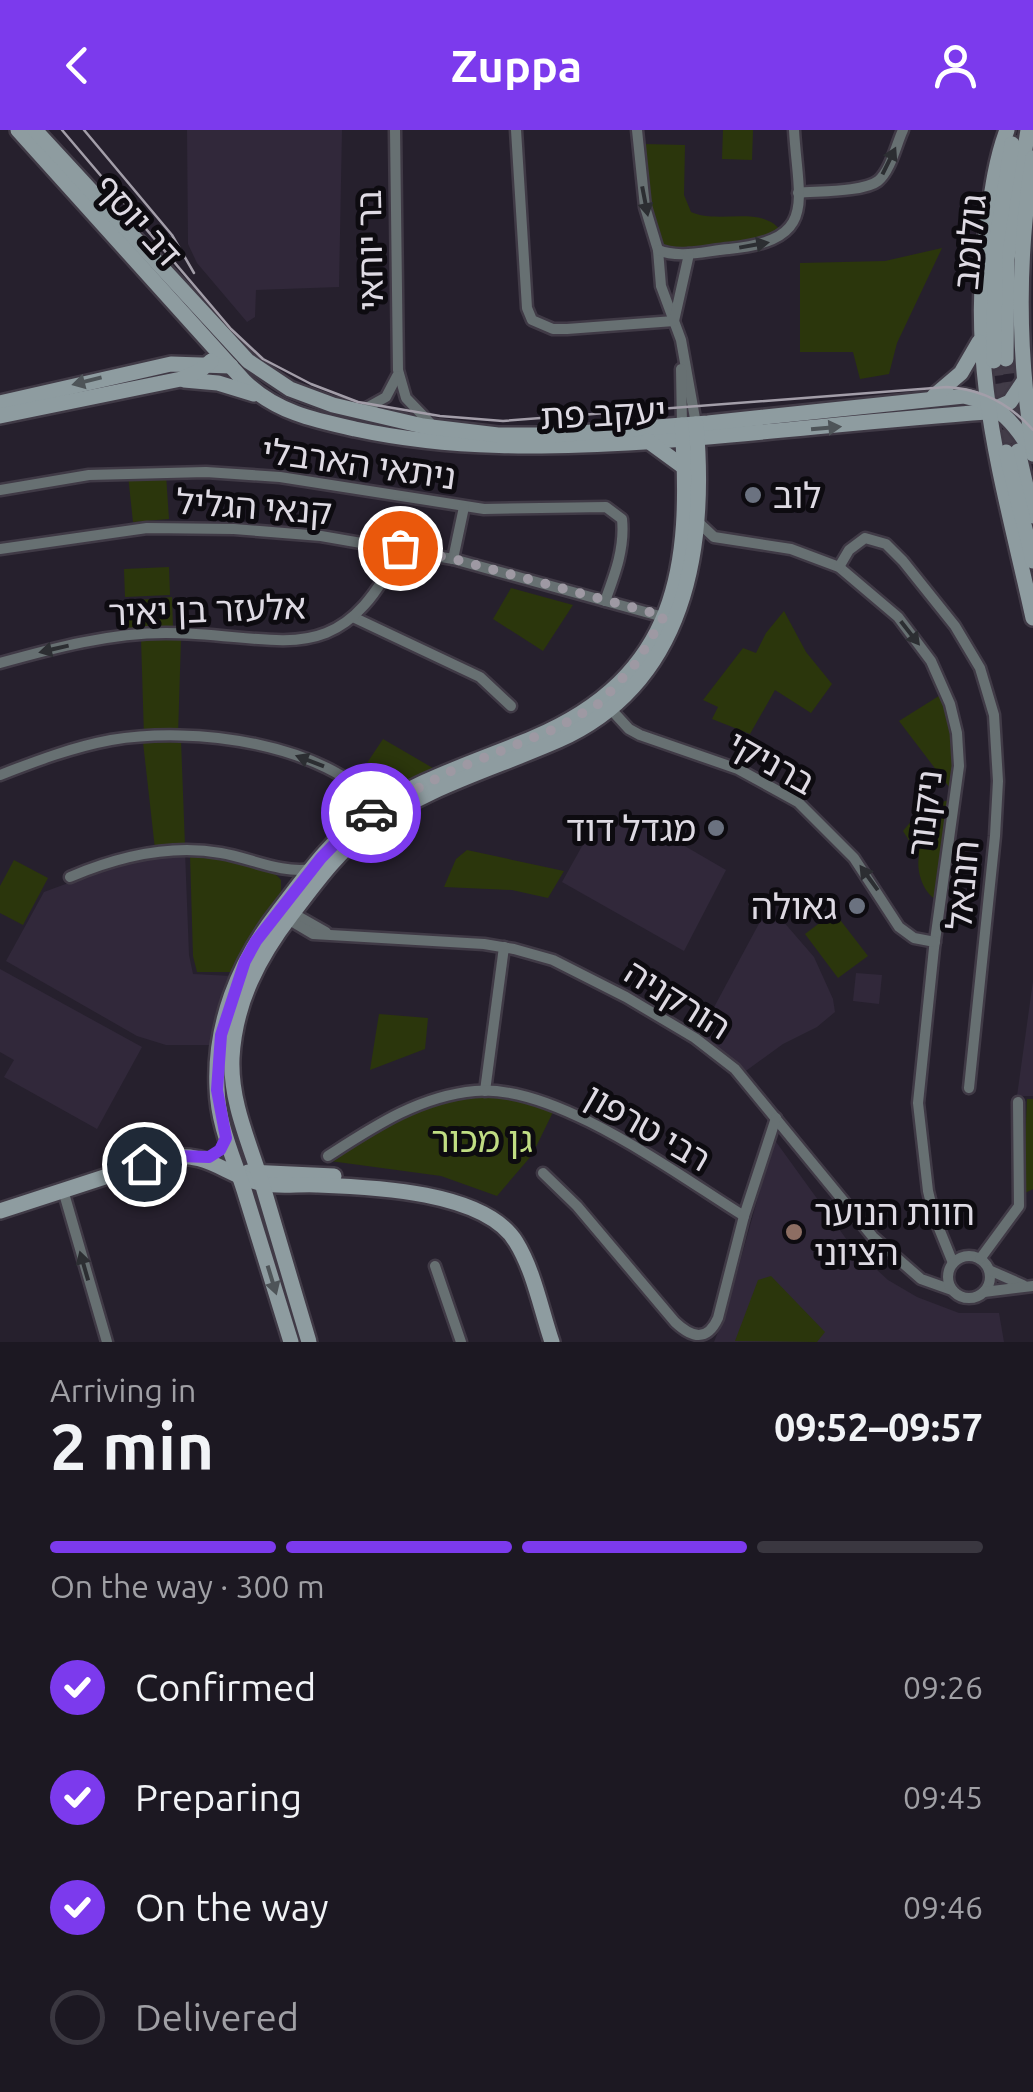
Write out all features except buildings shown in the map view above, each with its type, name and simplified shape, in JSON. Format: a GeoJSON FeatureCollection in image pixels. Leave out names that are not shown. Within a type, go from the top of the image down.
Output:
{"type":"FeatureCollection","features":[{"type":"Feature","properties":{"kind":"main road","name":"דב יוסף"},"geometry":{"type":"LineString","coordinates":[[18,130],[193,325],[213,357]]}},
{"type":"Feature","properties":{"kind":"main road","name":"דב יוסף"},"geometry":{"type":"LineString","coordinates":[[35,130],[212,321]]}},
{"type":"Feature","properties":{"kind":"main road"},"geometry":{"type":"LineString","coordinates":[[1007,130],[997,162],[986,232],[981,333],[990,408],[1016,450],[1033,516]]}},
{"type":"Feature","properties":{"kind":"main road","name":"גולומב"},"geometry":{"type":"LineString","coordinates":[[1015,130],[995,251],[1000,360],[1007,260],[1028,130]]}},
{"type":"Feature","properties":{"kind":"main road"},"geometry":{"type":"LineString","coordinates":[[1033,158],[1020,264],[1024,380],[1016,450],[1033,561]]}},
{"type":"Feature","properties":{"kind":"main road"},"geometry":{"type":"LineString","coordinates":[[0,416],[196,373],[213,357],[218,334],[212,321]]}},
{"type":"Feature","properties":{"kind":"main road","name":"יעקב פת"},"geometry":{"type":"LineString","coordinates":[[212,321],[248,361],[300,394],[439,429],[525,436],[689,431],[958,395],[990,408]]}},
{"type":"Feature","properties":{"kind":"main road"},"geometry":{"type":"LineString","coordinates":[[176,363],[191,347],[193,325]]}},
{"type":"Feature","properties":{"kind":"main road"},"geometry":{"type":"LineString","coordinates":[[922,402],[961,374],[981,333]]}},
{"type":"Feature","properties":{"kind":"main road","name":"יעקב פת"},"geometry":{"type":"LineString","coordinates":[[0,403],[107,376],[213,357],[229,366],[262,398],[308,418],[434,443],[520,448],[648,441],[689,431],[729,436],[990,408]]}},
{"type":"Feature","properties":{"kind":"main road","name":"יעקב פת"},"geometry":{"type":"LineString","coordinates":[[229,366],[264,374]]}},
{"type":"Feature","properties":{"kind":"main road"},"geometry":{"type":"LineString","coordinates":[[175,380],[214,382],[262,398]]}},
{"type":"Feature","properties":{"kind":"main road"},"geometry":{"type":"LineString","coordinates":[[990,408],[1016,397],[1024,380]]}},
{"type":"Feature","properties":{"kind":"main road"},"geometry":{"type":"LineString","coordinates":[[990,408],[1016,427],[1033,618]]}},
{"type":"Feature","properties":{"kind":"main road"},"geometry":{"type":"LineString","coordinates":[[936,416],[970,423],[1016,450]]}},
{"type":"Feature","properties":{"kind":"main road"},"geometry":{"type":"LineString","coordinates":[[309,1342],[235,1096],[234,1038],[256,967],[312,869],[348,830],[449,772],[606,706],[670,619],[694,553],[698,522],[689,431]]}},
{"type":"Feature","properties":{"kind":"main road"},"geometry":{"type":"LineString","coordinates":[[670,619],[692,472],[729,436]]}},
{"type":"Feature","properties":{"kind":"main road"},"geometry":{"type":"LineString","coordinates":[[648,441],[692,472]]}},
{"type":"Feature","properties":{"kind":"main road"},"geometry":{"type":"LineString","coordinates":[[290,1342],[226,1138],[217,1090],[221,1035],[245,961],[288,909],[383,812]]}},
{"type":"Feature","properties":{"kind":"main road"},"geometry":{"type":"LineString","coordinates":[[200,1157],[216,1154],[226,1138]]}},
{"type":"Feature","properties":{"kind":"main road"},"geometry":{"type":"LineString","coordinates":[[0,1211],[163,1158],[190,1155],[239,1174],[431,1198],[490,1216],[506,1229],[518,1246],[552,1342]]}},
{"type":"Feature","properties":{"kind":"main road"},"geometry":{"type":"LineString","coordinates":[[259,1177],[310,1173],[428,1189],[488,1206],[503,1216],[525,1242],[562,1342]]}},
{"type":"Feature","properties":{"kind":"main road"},"geometry":{"type":"LineString","coordinates":[[272,1217],[280,1198],[297,1184]]}},
{"type":"Feature","properties":{"kind":"street","name":"בר יוחאי"},"geometry":{"type":"LineString","coordinates":[[394,130],[398,370],[406,398],[422,418],[439,429]]}},
{"type":"Feature","properties":{"kind":"street"},"geometry":{"type":"LineString","coordinates":[[516,130],[526,308],[532,320],[553,329],[568,330],[674,321]]}},
{"type":"Feature","properties":{"kind":"street"},"geometry":{"type":"LineString","coordinates":[[636,130],[645,207],[658,250],[658,271],[682,348],[689,431]]}},
{"type":"Feature","properties":{"kind":"street"},"geometry":{"type":"LineString","coordinates":[[658,250],[688,254],[756,247],[778,240],[796,216],[794,130]]}},
{"type":"Feature","properties":{"kind":"street"},"geometry":{"type":"LineString","coordinates":[[798,193],[866,186],[877,181],[885,172],[902,130]]}},
{"type":"Feature","properties":{"kind":"street"},"geometry":{"type":"LineString","coordinates":[[674,321],[688,254]]}},
{"type":"Feature","properties":{"kind":"street"},"geometry":{"type":"LineString","coordinates":[[658,271],[663,264],[673,262],[683,272]]}},
{"type":"Feature","properties":{"kind":"street"},"geometry":{"type":"LineString","coordinates":[[360,412],[388,395],[398,370]]}},
{"type":"Feature","properties":{"kind":"street","name":"ניתאי הארבלי"},"geometry":{"type":"LineString","coordinates":[[0,490],[123,472],[222,473],[280,477],[464,506],[519,510],[595,506],[616,511],[622,519],[621,550],[606,601]]}},
{"type":"Feature","properties":{"kind":"street"},"geometry":{"type":"LineString","coordinates":[[454,559],[464,506]]}},
{"type":"Feature","properties":{"kind":"street"},"geometry":{"type":"LineString","coordinates":[[698,522],[707,534],[718,538]]}},
{"type":"Feature","properties":{"kind":"street","name":"קנאי הגליל"},"geometry":{"type":"LineString","coordinates":[[0,548],[105,532],[171,527],[291,533],[454,559],[670,619]]}},
{"type":"Feature","properties":{"kind":"street"},"geometry":{"type":"LineString","coordinates":[[694,553],[705,542],[718,538]]}},
{"type":"Feature","properties":{"kind":"street","name":"ניקנור"},"geometry":{"type":"LineString","coordinates":[[718,538],[773,544],[839,567],[898,616],[931,662],[950,704],[959,766],[918,1103],[928,1191],[951,1268]]}},
{"type":"Feature","properties":{"kind":"street","name":"חננאל"},"geometry":{"type":"LineString","coordinates":[[839,567],[849,550],[865,538],[886,544],[955,626],[989,692],[997,739],[998,782],[969,1088]]}},
{"type":"Feature","properties":{"kind":"street","name":"אלעזר בן יאיר"},"geometry":{"type":"LineString","coordinates":[[0,663],[91,640],[155,633],[286,642],[328,632],[355,618],[380,586],[400,548]]}},
{"type":"Feature","properties":{"kind":"street","name":"אלעזר בן יאיר"},"geometry":{"type":"LineString","coordinates":[[355,618],[480,677],[512,706]]}},
{"type":"Feature","properties":{"kind":"street","name":"ברניקי"},"geometry":{"type":"LineString","coordinates":[[606,706],[640,734],[738,769],[798,802],[854,858],[900,927],[914,938],[935,942]]}},
{"type":"Feature","properties":{"kind":"street"},"geometry":{"type":"LineString","coordinates":[[0,775],[60,753],[114,740],[212,738],[285,752],[321,764],[365,791],[383,812]]}},
{"type":"Feature","properties":{"kind":"street"},"geometry":{"type":"LineString","coordinates":[[70,877],[139,855],[179,850],[217,852],[282,868],[312,869]]}},
{"type":"Feature","properties":{"kind":"street"},"geometry":{"type":"LineString","coordinates":[[282,868],[289,882],[288,909]]}},
{"type":"Feature","properties":{"kind":"street","name":"הורקניה"},"geometry":{"type":"LineString","coordinates":[[288,909],[308,932],[504,947],[552,960],[676,1026],[735,1069],[849,1210],[912,1273],[930,1284],[952,1290]]}},
{"type":"Feature","properties":{"kind":"street"},"geometry":{"type":"LineString","coordinates":[[485,1090],[504,947]]}},
{"type":"Feature","properties":{"kind":"street","name":"רבי טרפון"},"geometry":{"type":"LineString","coordinates":[[328,1156],[410,1108],[485,1090],[520,1094],[604,1130],[744,1216]]}},
{"type":"Feature","properties":{"kind":"street"},"geometry":{"type":"LineString","coordinates":[[912,1273],[932,1279],[975,1257],[1018,1206],[1018,1102]]}},
{"type":"Feature","properties":{"kind":"street"},"geometry":{"type":"LineString","coordinates":[[543,1173],[577,1206],[675,1322],[692,1336],[708,1334],[718,1318],[744,1216],[776,1118]]}},
{"type":"Feature","properties":{"kind":"street"},"geometry":{"type":"LineString","coordinates":[[62,1190],[107,1342]]}},
{"type":"Feature","properties":{"kind":"street"},"geometry":{"type":"LineString","coordinates":[[939,1228],[989,1270],[1031,1286]]}},
{"type":"Feature","properties":{"kind":"street"},"geometry":{"type":"LineString","coordinates":[[435,1266],[460,1342]]}},
{"type":"Feature","properties":{"kind":"street"},"geometry":{"type":"LineString","coordinates":[[951,1268],[952,1290],[968,1298],[1031,1286]]}},
{"type":"Feature","properties":{"kind":"street"},"geometry":{"type":"LineString","coordinates":[[984,1292],[990,1282],[989,1270]]}},
{"type":"Feature","properties":{"kind":"shaded area"},"geometry":{"type":"Polygon","coordinates":[[[187,130],[342,130],[339,287],[256,290],[255,317],[247,322],[197,263],[188,244],[187,130]]]}},
{"type":"Feature","properties":{"kind":"shaded area"},"geometry":{"type":"Polygon","coordinates":[[[595,823],[646,828],[726,870],[684,951],[562,882],[595,823]]]}},
{"type":"Feature","properties":{"kind":"shaded area"},"geometry":{"type":"Polygon","coordinates":[[[185,851],[193,974],[231,976],[214,1045],[166,1045],[137,1036],[6,961],[44,892],[141,856],[185,851]]]}},
{"type":"Feature","properties":{"kind":"shaded area"},"geometry":{"type":"Polygon","coordinates":[[[769,905],[814,957],[835,1012],[743,1073],[698,1037],[769,905]]]}},
{"type":"Feature","properties":{"kind":"shaded area"},"geometry":{"type":"Polygon","coordinates":[[[0,969],[142,1047],[97,1129],[4,1077],[14,1060],[0,1052],[0,969]]]}},
{"type":"Feature","properties":{"kind":"shaded area"},"geometry":{"type":"Polygon","coordinates":[[[856,973],[882,975],[879,1004],[853,1001],[856,973]]]}},
{"type":"Feature","properties":{"kind":"shaded area"},"geometry":{"type":"Polygon","coordinates":[[[1033,981],[1033,1096],[1017,1096],[1033,981]]]}},
{"type":"Feature","properties":{"kind":"shaded area","name":"חוות הנוער הציוני"},"geometry":{"type":"Polygon","coordinates":[[[774,1139],[852,1247],[888,1280],[917,1297],[959,1313],[999,1313],[1004,1342],[714,1342],[727,1309],[774,1139]]]}},
{"type":"Feature","properties":{"kind":"green space"},"geometry":{"type":"Polygon","coordinates":[[[723,130],[753,130],[752,160],[722,159],[723,130]]]}},
{"type":"Feature","properties":{"kind":"green space"},"geometry":{"type":"Polygon","coordinates":[[[644,144],[685,145],[684,195],[691,212],[765,219],[783,234],[720,248],[685,249],[658,243],[648,195],[644,144]]]}},
{"type":"Feature","properties":{"kind":"green space"},"geometry":{"type":"Polygon","coordinates":[[[942,248],[897,343],[889,374],[860,379],[853,352],[800,352],[800,263],[885,261],[942,248]]]}},
{"type":"Feature","properties":{"kind":"green space"},"geometry":{"type":"Polygon","coordinates":[[[128,475],[166,475],[169,519],[133,522],[128,475]]]}},
{"type":"Feature","properties":{"kind":"green space"},"geometry":{"type":"Polygon","coordinates":[[[169,567],[170,595],[125,597],[124,569],[169,567]]]}},
{"type":"Feature","properties":{"kind":"green space"},"geometry":{"type":"Polygon","coordinates":[[[511,588],[573,605],[543,651],[493,619],[511,588]]]}},
{"type":"Feature","properties":{"kind":"green space"},"geometry":{"type":"Polygon","coordinates":[[[172,597],[173,628],[128,630],[127,601],[172,597]]]}},
{"type":"Feature","properties":{"kind":"green space"},"geometry":{"type":"Polygon","coordinates":[[[784,611],[806,652],[832,684],[811,713],[775,690],[750,734],[712,719],[718,707],[703,700],[743,648],[756,653],[784,611]]]}},
{"type":"Feature","properties":{"kind":"green space"},"geometry":{"type":"Polygon","coordinates":[[[141,638],[181,638],[178,735],[144,736],[141,638]]]}},
{"type":"Feature","properties":{"kind":"green space"},"geometry":{"type":"Polygon","coordinates":[[[942,694],[952,742],[953,792],[899,721],[942,694]]]}},
{"type":"Feature","properties":{"kind":"green space"},"geometry":{"type":"Polygon","coordinates":[[[383,739],[438,771],[378,798],[357,778],[383,739]]]}},
{"type":"Feature","properties":{"kind":"green space"},"geometry":{"type":"Polygon","coordinates":[[[181,741],[185,846],[155,849],[143,742],[181,741]]]}},
{"type":"Feature","properties":{"kind":"green space"},"geometry":{"type":"Polygon","coordinates":[[[953,799],[937,900],[924,887],[919,856],[903,831],[923,807],[953,799]]]}},
{"type":"Feature","properties":{"kind":"green space"},"geometry":{"type":"Polygon","coordinates":[[[467,850],[564,871],[548,898],[512,890],[444,887],[456,859],[467,850]]]}},
{"type":"Feature","properties":{"kind":"green space"},"geometry":{"type":"Polygon","coordinates":[[[190,855],[252,864],[281,880],[281,895],[232,972],[197,972],[193,956],[190,855]]]}},
{"type":"Feature","properties":{"kind":"green space"},"geometry":{"type":"Polygon","coordinates":[[[14,860],[48,878],[23,925],[0,913],[0,886],[14,860]]]}},
{"type":"Feature","properties":{"kind":"green space"},"geometry":{"type":"Polygon","coordinates":[[[834,912],[868,956],[838,978],[805,934],[834,912]]]}},
{"type":"Feature","properties":{"kind":"green space"},"geometry":{"type":"Polygon","coordinates":[[[379,1014],[428,1018],[425,1049],[370,1070],[379,1014]]]}},
{"type":"Feature","properties":{"kind":"green space","name":"גן מכור"},"geometry":{"type":"Polygon","coordinates":[[[466,1094],[505,1095],[554,1110],[532,1155],[497,1196],[441,1176],[330,1161],[407,1113],[466,1094]]]}},
{"type":"Feature","properties":{"kind":"green space"},"geometry":{"type":"Polygon","coordinates":[[[1027,1099],[1033,1099],[1033,1189],[1023,1194],[1027,1099]]]}},
{"type":"Feature","properties":{"kind":"green space"},"geometry":{"type":"Polygon","coordinates":[[[771,1276],[825,1332],[817,1342],[735,1341],[758,1280],[771,1276]]]}},
{"type":"Feature","properties":{"kind":"tunnel"},"geometry":{"type":"LineString","coordinates":[[1006,359],[1018,451]]}},
{"type":"Feature","properties":{"kind":"tunnel"},"geometry":{"type":"LineString","coordinates":[[994,361],[1006,452]]}},
{"type":"Feature","properties":{"kind":"tram line"},"geometry":{"type":"LineString","coordinates":[[62,130],[231,329],[263,359],[358,402],[440,416],[503,421],[947,387],[994,399],[1033,430]]}},
{"type":"Feature","properties":{"kind":"tram line"},"geometry":{"type":"LineString","coordinates":[[84,130],[172,235],[194,273]]}},
{"type":"Feature","properties":{"kind":"way so far"},"geometry":{"type":"LineString","coordinates":[[371,813],[449,772],[557,728],[600,703],[649,646],[664,616],[400,548]]}},
{"type":"Feature","properties":{"kind":"place","name":"לוב"},"geometry":{"type":"Point","coordinates":[753,495]}},
{"type":"Feature","properties":{"kind":"place","name":"מגדל דוד"},"geometry":{"type":"Point","coordinates":[716,828]}},
{"type":"Feature","properties":{"kind":"place","name":"גאולה"},"geometry":{"type":"Point","coordinates":[857,906]}},
{"type":"Feature","properties":{"kind":"place","name":"חוות הנוער הציוני"},"geometry":{"type":"Point","coordinates":[794,1232]}},
{"type":"Feature","properties":{"kind":"route"},"geometry":{"type":"LineString","coordinates":[[144,1164],[178,1156],[209,1157],[220,1150],[226,1138],[219,1112],[217,1069],[221,1035],[235,983],[256,941],[306,875],[348,830],[371,813]]}}]}
